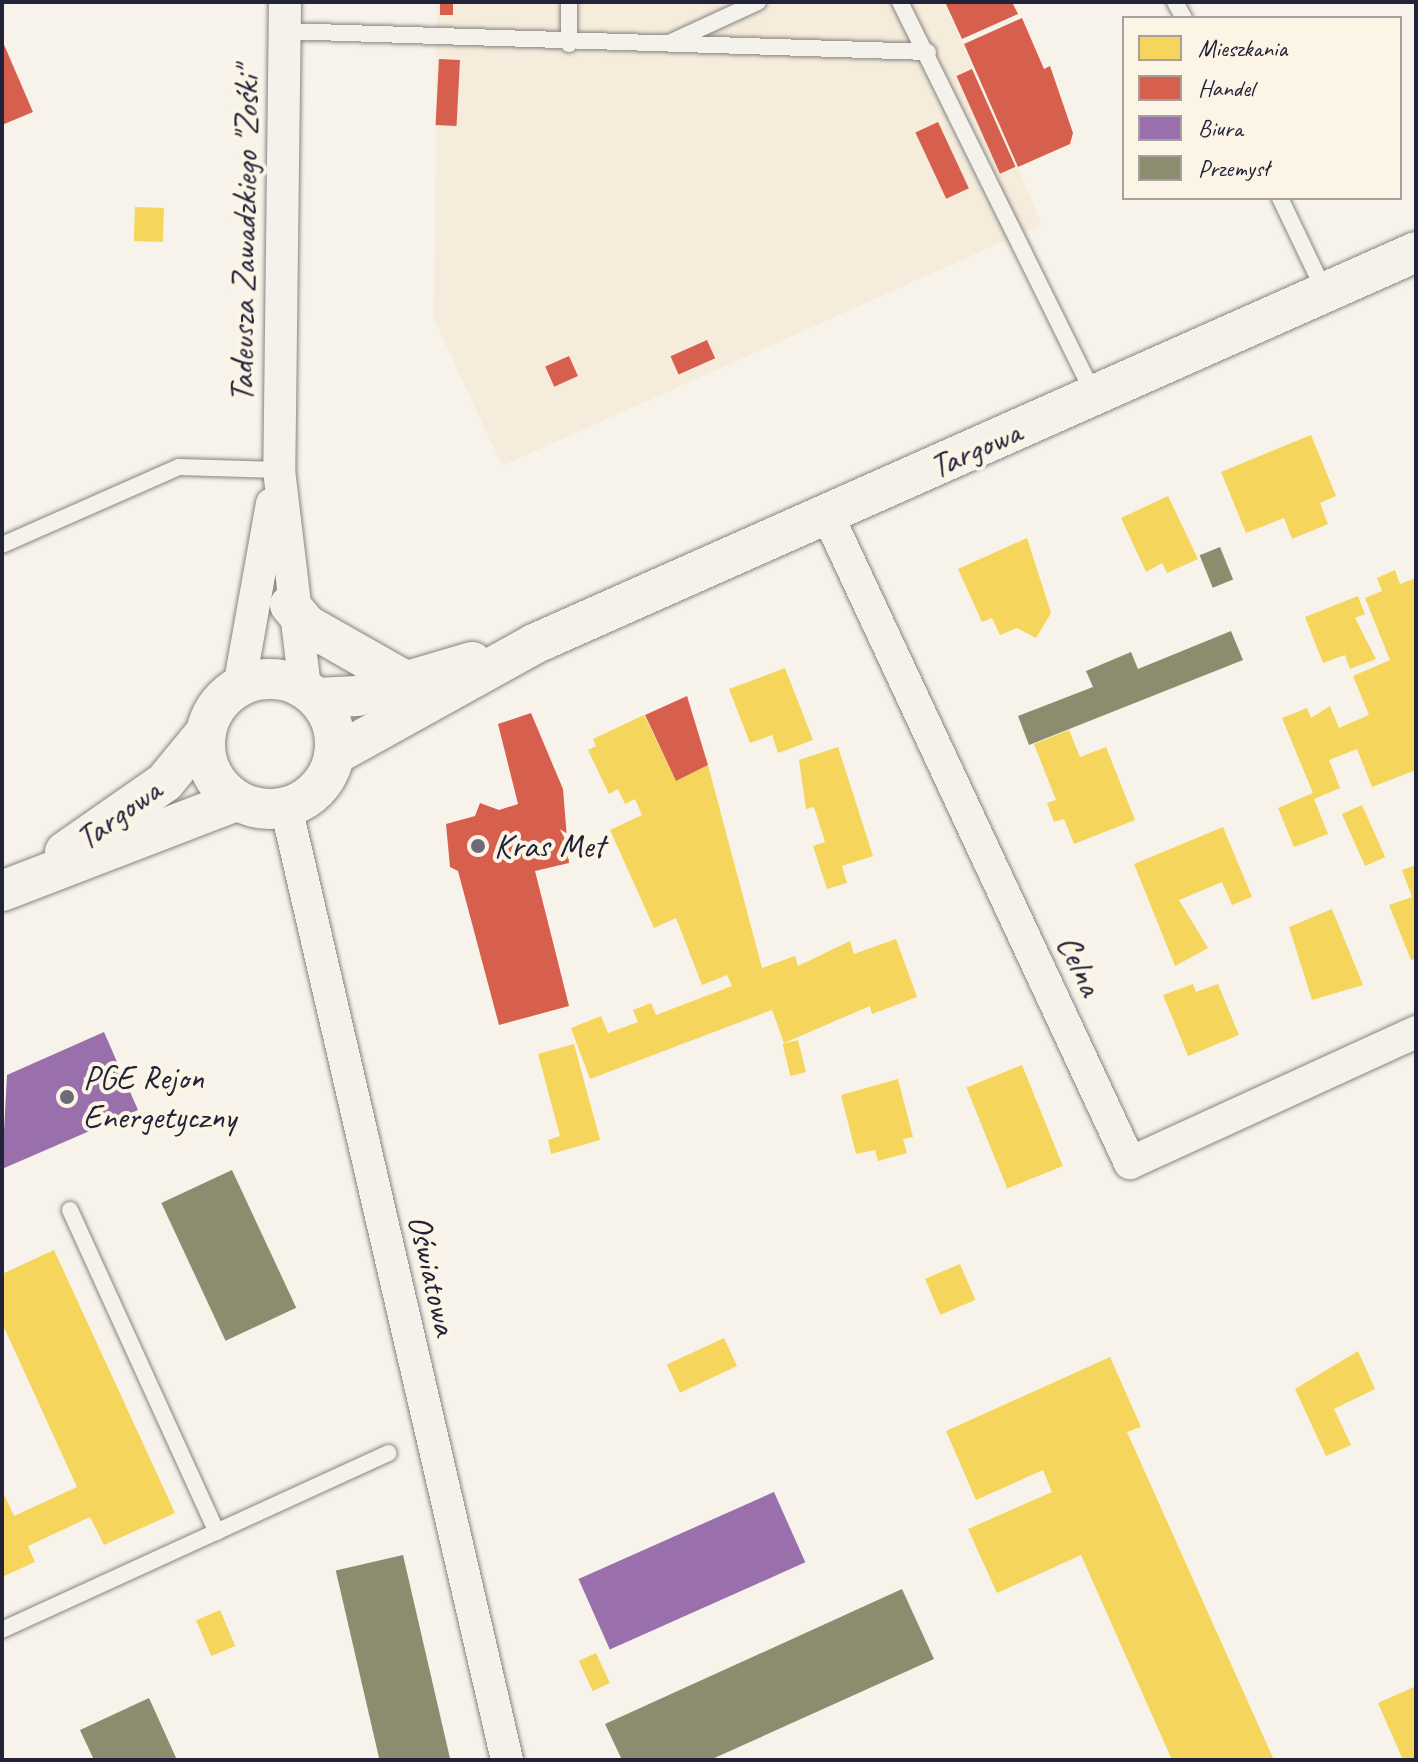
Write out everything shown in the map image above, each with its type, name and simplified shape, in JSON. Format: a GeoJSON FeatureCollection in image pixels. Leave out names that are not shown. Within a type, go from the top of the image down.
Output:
{"type":"FeatureCollection","features":[{"type":"Feature","properties":{"kind":"street","name":"Tadeusza Zawadzkiego \"Zośki\""},"geometry":{"type":"LineString","coordinates":[[285,16],[279,470],[290,605],[311,694]]}},
{"type":"Feature","properties":{"kind":"street","name":"Targowa"},"geometry":{"type":"LineString","coordinates":[[334,755],[534,644],[828,516],[1416,252]]}},
{"type":"Feature","properties":{"kind":"street","name":"Tadeusza Zawadzkiego \"Zośki\""},"geometry":{"type":"LineString","coordinates":[[239,687],[279,470]]}},
{"type":"Feature","properties":{"kind":"street","name":"Celna"},"geometry":{"type":"LineString","coordinates":[[828,516],[1130,1163],[1416,1032]]}},
{"type":"Feature","properties":{"kind":"street"},"geometry":{"type":"LineString","coordinates":[[290,605],[307,625],[405,681]]}},
{"type":"Feature","properties":{"kind":"street","name":"Targowa"},"geometry":{"type":"LineString","coordinates":[[311,694],[405,681],[534,644]]}},
{"type":"Feature","properties":{"kind":"street"},"geometry":{"type":"LineString","coordinates":[[273,679],[311,694],[332,724],[334,755],[318,788],[286,807],[237,801],[211,771],[206,732],[217,705],[239,687],[273,679]]}},
{"type":"Feature","properties":{"kind":"street","name":"Targowa"},"geometry":{"type":"LineString","coordinates":[[10,888],[150,794],[206,732]]}},
{"type":"Feature","properties":{"kind":"street","name":"Targowa"},"geometry":{"type":"LineString","coordinates":[[10,888],[237,801]]}},
{"type":"Feature","properties":{"kind":"street","name":"Oświatowa"},"geometry":{"type":"LineString","coordinates":[[286,807],[507,1760]]}},
{"type":"Feature","properties":{"kind":"lane"},"geometry":{"type":"LineString","coordinates":[[569,2],[569,44]]}},
{"type":"Feature","properties":{"kind":"lane"},"geometry":{"type":"LineString","coordinates":[[663,46],[758,2]]}},
{"type":"Feature","properties":{"kind":"lane"},"geometry":{"type":"LineString","coordinates":[[900,2],[928,52],[1094,396]]}},
{"type":"Feature","properties":{"kind":"lane"},"geometry":{"type":"LineString","coordinates":[[285,16],[569,44],[928,52]]}},
{"type":"Feature","properties":{"kind":"lane"},"geometry":{"type":"LineString","coordinates":[[1281,200],[1325,292]]}},
{"type":"Feature","properties":{"kind":"lane"},"geometry":{"type":"LineString","coordinates":[[2,545],[179,467],[279,470]]}},
{"type":"Feature","properties":{"kind":"lane"},"geometry":{"type":"LineString","coordinates":[[70,1210],[217,1532]]}},
{"type":"Feature","properties":{"kind":"lane"},"geometry":{"type":"LineString","coordinates":[[2,1630],[388,1453]]}},
{"type":"Feature","properties":{"kind":"shaded area"},"geometry":{"type":"Polygon","coordinates":[[[437,2],[944,2],[1042,224],[502,466],[434,319],[437,2]]]}},
{"type":"Feature","properties":{"kind":"building: Mieszkania"},"geometry":{"type":"Polygon","coordinates":[[[135,207],[164,208],[163,242],[134,241],[135,207]]]}},
{"type":"Feature","properties":{"kind":"building: Mieszkania"},"geometry":{"type":"Polygon","coordinates":[[[1311,435],[1336,496],[1320,503],[1328,524],[1292,539],[1284,518],[1246,533],[1221,472],[1311,435]]]}},
{"type":"Feature","properties":{"kind":"building: Mieszkania"},"geometry":{"type":"Polygon","coordinates":[[[1168,496],[1198,559],[1167,573],[1162,563],[1146,572],[1121,518],[1168,496]]]}},
{"type":"Feature","properties":{"kind":"building: Mieszkania"},"geometry":{"type":"Polygon","coordinates":[[[1027,538],[1051,613],[1036,638],[1017,628],[1000,635],[992,618],[982,622],[958,569],[1027,538]]]}},
{"type":"Feature","properties":{"kind":"building: Mieszkania"},"geometry":{"type":"Polygon","coordinates":[[[1395,570],[1400,584],[1416,578],[1416,770],[1372,787],[1357,749],[1329,760],[1340,788],[1314,799],[1328,834],[1294,847],[1278,808],[1313,793],[1282,718],[1307,708],[1311,718],[1330,706],[1339,728],[1369,715],[1353,676],[1390,660],[1365,598],[1382,591],[1377,578],[1395,570]]]}},
{"type":"Feature","properties":{"kind":"building: Mieszkania"},"geometry":{"type":"Polygon","coordinates":[[[1358,596],[1365,614],[1355,618],[1376,659],[1350,669],[1345,655],[1323,663],[1305,617],[1358,596]]]}},
{"type":"Feature","properties":{"kind":"building: Mieszkania"},"geometry":{"type":"Polygon","coordinates":[[[785,668],[813,740],[778,753],[772,735],[750,743],[729,689],[785,668]]]}},
{"type":"Feature","properties":{"kind":"building: Mieszkania"},"geometry":{"type":"Polygon","coordinates":[[[644,715],[676,781],[708,765],[762,968],[795,956],[798,966],[850,941],[854,954],[896,939],[917,997],[872,1014],[870,1006],[784,1043],[772,1010],[590,1079],[571,1028],[601,1016],[608,1033],[638,1022],[633,1010],[651,1003],[656,1015],[732,986],[727,975],[702,985],[676,918],[654,928],[610,830],[642,815],[635,799],[625,804],[618,789],[609,794],[588,750],[596,746],[593,739],[644,715]]]}},
{"type":"Feature","properties":{"kind":"building: Mieszkania"},"geometry":{"type":"Polygon","coordinates":[[[1069,730],[1080,757],[1106,747],[1135,820],[1074,844],[1064,819],[1054,822],[1047,803],[1056,800],[1034,744],[1069,730]]]}},
{"type":"Feature","properties":{"kind":"building: Mieszkania"},"geometry":{"type":"Polygon","coordinates":[[[838,747],[873,856],[842,866],[847,883],[827,889],[813,846],[825,842],[814,807],[806,809],[799,760],[838,747]]]}},
{"type":"Feature","properties":{"kind":"building: Mieszkania"},"geometry":{"type":"Polygon","coordinates":[[[1362,805],[1385,857],[1365,866],[1342,814],[1362,805]]]}},
{"type":"Feature","properties":{"kind":"building: Mieszkania"},"geometry":{"type":"Polygon","coordinates":[[[1223,827],[1252,897],[1232,905],[1222,882],[1179,900],[1208,948],[1175,966],[1134,864],[1223,827]]]}},
{"type":"Feature","properties":{"kind":"building: Mieszkania"},"geometry":{"type":"Polygon","coordinates":[[[1416,865],[1416,958],[1411,960],[1389,905],[1412,897],[1402,870],[1416,865]]]}},
{"type":"Feature","properties":{"kind":"building: Mieszkania"},"geometry":{"type":"Polygon","coordinates":[[[1332,909],[1363,985],[1312,1000],[1289,927],[1332,909]]]}},
{"type":"Feature","properties":{"kind":"building: Mieszkania"},"geometry":{"type":"Polygon","coordinates":[[[1193,984],[1196,992],[1218,984],[1239,1035],[1188,1056],[1163,995],[1193,984]]]}},
{"type":"Feature","properties":{"kind":"building: Mieszkania"},"geometry":{"type":"Polygon","coordinates":[[[798,1040],[806,1072],[790,1076],[782,1044],[798,1040]]]}},
{"type":"Feature","properties":{"kind":"building: Mieszkania"},"geometry":{"type":"Polygon","coordinates":[[[574,1044],[600,1140],[551,1154],[548,1140],[560,1136],[538,1054],[574,1044]]]}},
{"type":"Feature","properties":{"kind":"building: Mieszkania"},"geometry":{"type":"Polygon","coordinates":[[[1022,1065],[1063,1166],[1007,1189],[966,1087],[1022,1065]]]}},
{"type":"Feature","properties":{"kind":"building: Mieszkania"},"geometry":{"type":"Polygon","coordinates":[[[898,1079],[913,1137],[903,1139],[907,1153],[878,1161],[875,1150],[856,1154],[841,1095],[898,1079]]]}},
{"type":"Feature","properties":{"kind":"building: Mieszkania"},"geometry":{"type":"Polygon","coordinates":[[[54,1250],[175,1513],[104,1545],[90,1517],[28,1546],[35,1562],[2,1577],[2,1490],[14,1516],[77,1487],[2,1323],[2,1274],[54,1250]]]}},
{"type":"Feature","properties":{"kind":"building: Mieszkania"},"geometry":{"type":"Polygon","coordinates":[[[960,1264],[975,1300],[940,1315],[925,1279],[960,1264]]]}},
{"type":"Feature","properties":{"kind":"building: Mieszkania"},"geometry":{"type":"Polygon","coordinates":[[[724,1338],[737,1366],[680,1393],[667,1365],[724,1338]]]}},
{"type":"Feature","properties":{"kind":"building: Mieszkania"},"geometry":{"type":"Polygon","coordinates":[[[1358,1351],[1375,1389],[1334,1409],[1351,1445],[1326,1456],[1295,1389],[1358,1351]]]}},
{"type":"Feature","properties":{"kind":"building: Mieszkania"},"geometry":{"type":"Polygon","coordinates":[[[1110,1357],[1141,1427],[1127,1432],[1274,1760],[1172,1760],[1081,1555],[997,1593],[968,1529],[1052,1492],[1043,1470],[976,1500],[946,1431],[1110,1357]]]}},
{"type":"Feature","properties":{"kind":"building: Mieszkania"},"geometry":{"type":"Polygon","coordinates":[[[220,1610],[235,1646],[211,1656],[196,1620],[220,1610]]]}},
{"type":"Feature","properties":{"kind":"building: Mieszkania"},"geometry":{"type":"Polygon","coordinates":[[[596,1653],[610,1683],[593,1691],[579,1661],[596,1653]]]}},
{"type":"Feature","properties":{"kind":"building: Mieszkania"},"geometry":{"type":"Polygon","coordinates":[[[1416,1686],[1416,1760],[1403,1760],[1378,1703],[1416,1686]]]}},
{"type":"Feature","properties":{"kind":"building: Handel"},"geometry":{"type":"Polygon","coordinates":[[[440,2],[453,2],[453,15],[440,15],[440,2]]]}},
{"type":"Feature","properties":{"kind":"building: Handel"},"geometry":{"type":"Polygon","coordinates":[[[945,2],[1012,2],[1018,14],[962,39],[945,2]]]}},
{"type":"Feature","properties":{"kind":"building: Handel"},"geometry":{"type":"Polygon","coordinates":[[[1022,18],[1044,69],[1050,66],[1073,133],[1070,144],[1018,167],[964,44],[1022,18]]]}},
{"type":"Feature","properties":{"kind":"building: Handel"},"geometry":{"type":"Polygon","coordinates":[[[2,40],[33,112],[2,125],[2,40]]]}},
{"type":"Feature","properties":{"kind":"building: Handel"},"geometry":{"type":"Polygon","coordinates":[[[439,59],[460,60],[457,126],[436,125],[439,59]]]}},
{"type":"Feature","properties":{"kind":"building: Handel"},"geometry":{"type":"Polygon","coordinates":[[[972,69],[1016,167],[1000,174],[956,76],[972,69]]]}},
{"type":"Feature","properties":{"kind":"building: Handel"},"geometry":{"type":"Polygon","coordinates":[[[938,122],[969,188],[946,199],[915,133],[938,122]]]}},
{"type":"Feature","properties":{"kind":"building: Handel"},"geometry":{"type":"Polygon","coordinates":[[[707,340],[715,358],[679,375],[670,356],[707,340]]]}},
{"type":"Feature","properties":{"kind":"building: Handel"},"geometry":{"type":"Polygon","coordinates":[[[569,356],[578,376],[554,387],[545,367],[569,356]]]}},
{"type":"Feature","properties":{"kind":"building: Handel"},"geometry":{"type":"Polygon","coordinates":[[[687,696],[708,765],[676,781],[645,715],[687,696]]]}},
{"type":"Feature","properties":{"kind":"building: Handel"},"geometry":{"type":"Polygon","coordinates":[[[531,713],[563,789],[569,863],[535,871],[569,1006],[499,1025],[458,871],[450,867],[446,824],[475,816],[480,803],[499,810],[518,804],[498,724],[531,713]]]}},
{"type":"Feature","properties":{"kind":"building: Biura","name":"PGE Rejon Energetyczny"},"geometry":{"type":"Polygon","coordinates":[[[104,1032],[138,1110],[2,1169],[7,1075],[104,1032]]]}},
{"type":"Feature","properties":{"kind":"building: Biura"},"geometry":{"type":"Polygon","coordinates":[[[774,1492],[805,1562],[610,1649],[579,1579],[774,1492]]]}},
{"type":"Feature","properties":{"kind":"building: Przemysł"},"geometry":{"type":"Polygon","coordinates":[[[1220,547],[1233,579],[1213,588],[1200,555],[1220,547]]]}},
{"type":"Feature","properties":{"kind":"building: Przemysł"},"geometry":{"type":"Polygon","coordinates":[[[1231,631],[1243,660],[1029,745],[1018,716],[1093,687],[1086,671],[1131,652],[1138,669],[1231,631]]]}},
{"type":"Feature","properties":{"kind":"building: Przemysł"},"geometry":{"type":"Polygon","coordinates":[[[232,1170],[296,1308],[226,1341],[161,1203],[232,1170]]]}},
{"type":"Feature","properties":{"kind":"building: Przemysł"},"geometry":{"type":"Polygon","coordinates":[[[403,1555],[450,1760],[380,1760],[336,1571],[403,1555]]]}},
{"type":"Feature","properties":{"kind":"building: Przemysł"},"geometry":{"type":"Polygon","coordinates":[[[902,1589],[934,1659],[710,1760],[622,1760],[605,1724],[902,1589]]]}},
{"type":"Feature","properties":{"kind":"building: Przemysł"},"geometry":{"type":"Polygon","coordinates":[[[149,1698],[177,1760],[94,1760],[80,1730],[149,1698]]]}},
{"type":"Feature","properties":{"kind":"place","name":"Kras Met"},"geometry":{"type":"Point","coordinates":[478,846]}},
{"type":"Feature","properties":{"kind":"place","name":"PGE Rejon Energetyczny"},"geometry":{"type":"Point","coordinates":[67,1097]}}]}
